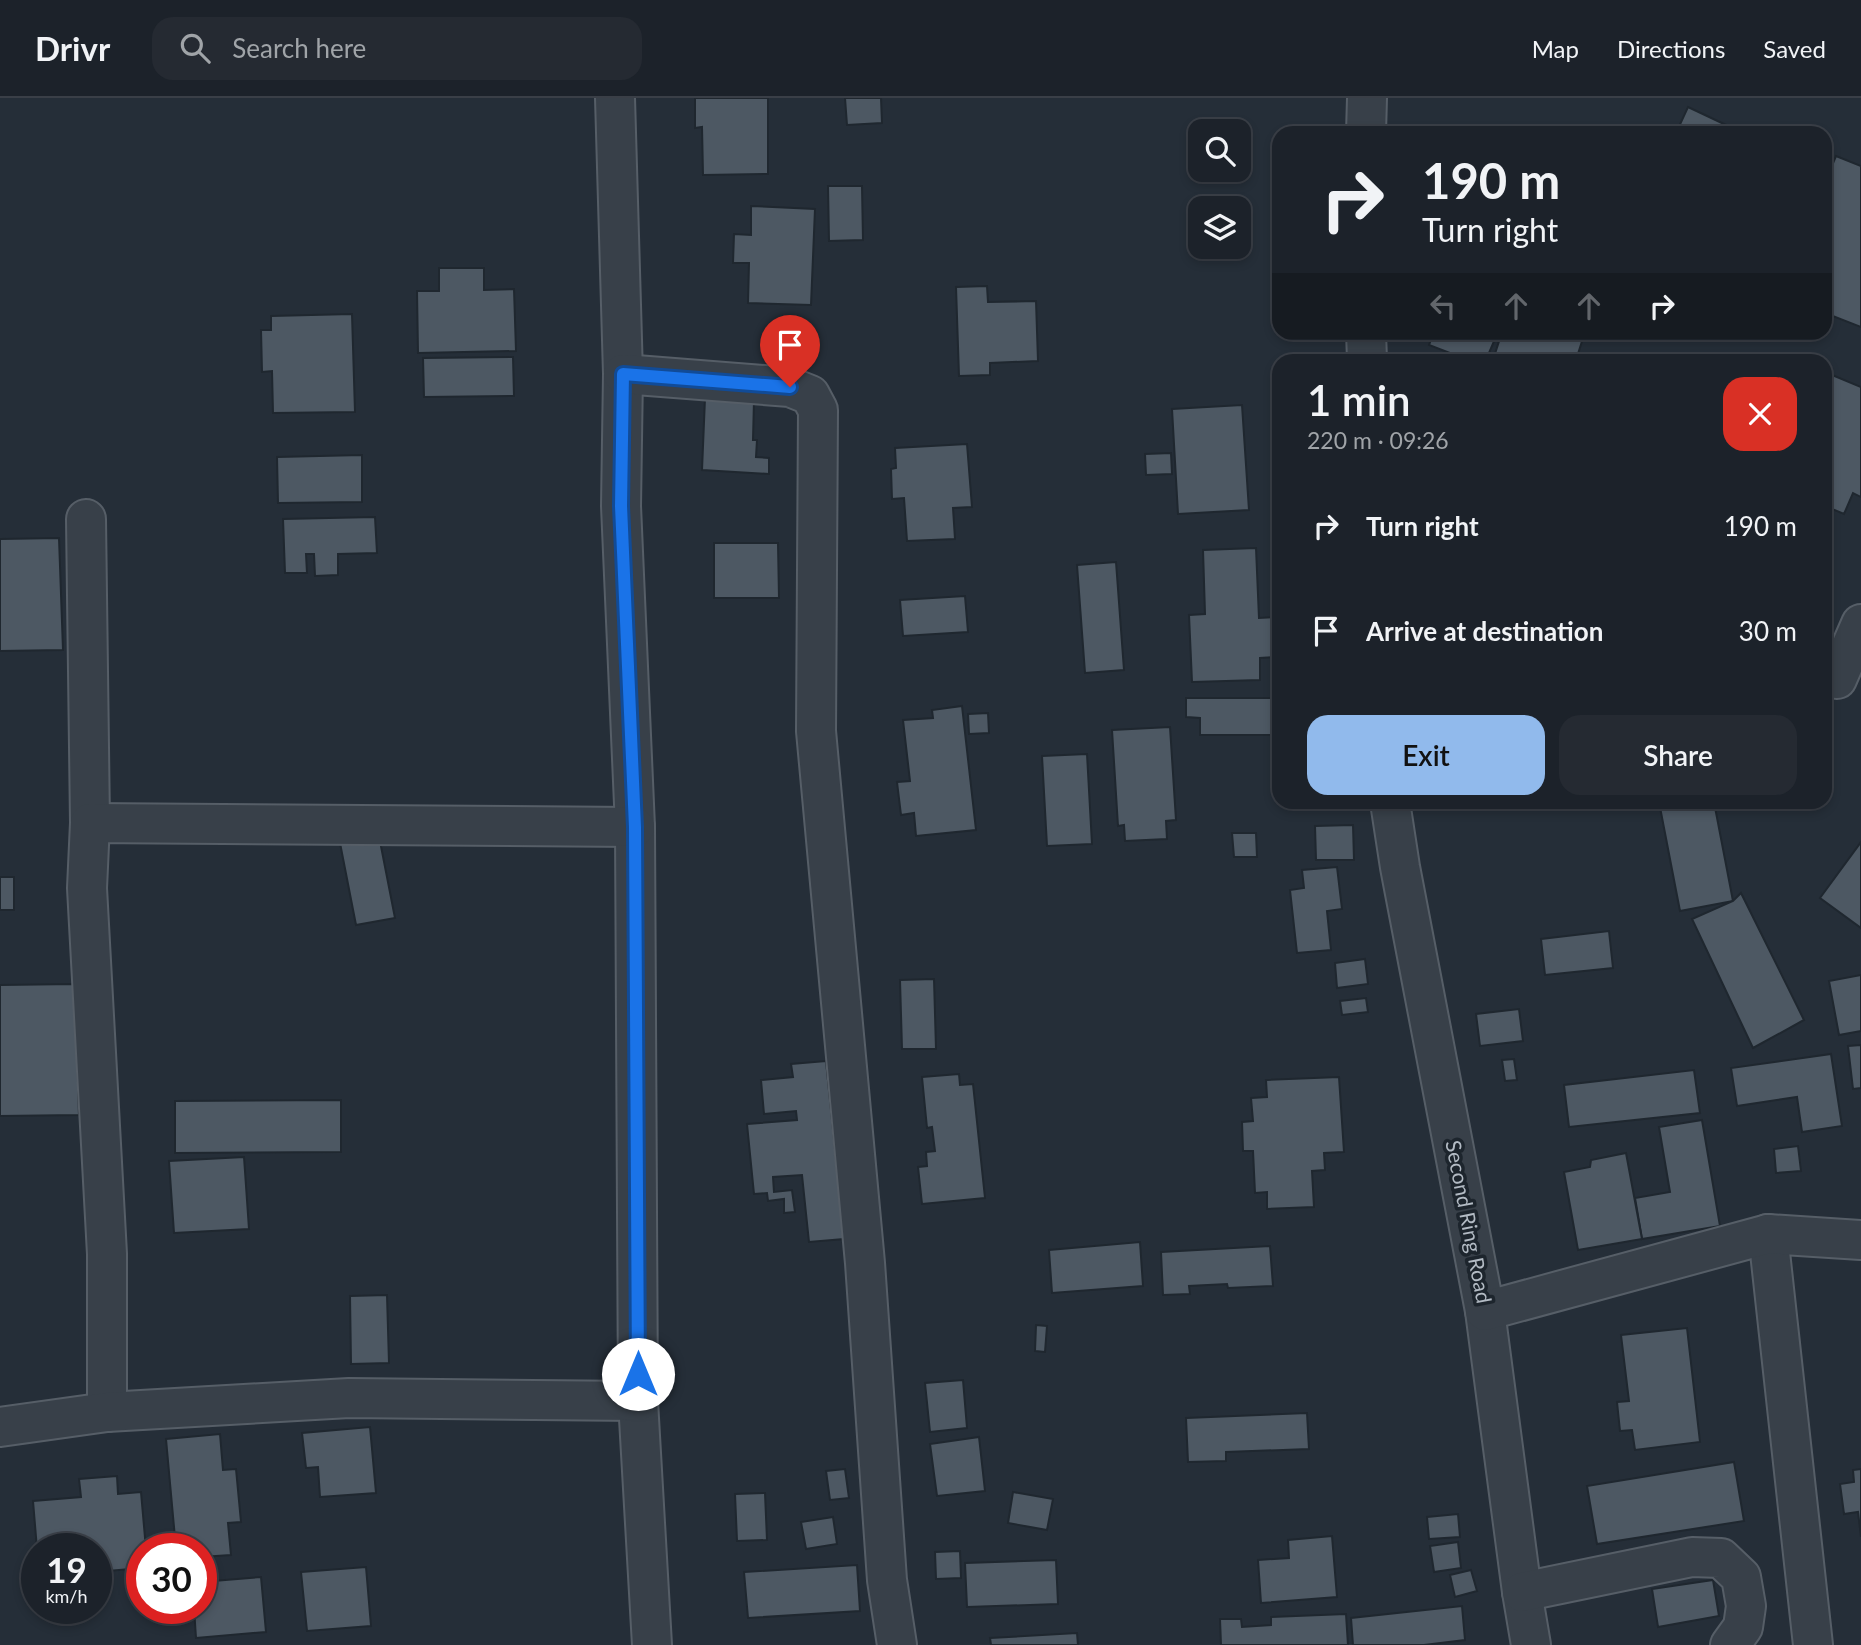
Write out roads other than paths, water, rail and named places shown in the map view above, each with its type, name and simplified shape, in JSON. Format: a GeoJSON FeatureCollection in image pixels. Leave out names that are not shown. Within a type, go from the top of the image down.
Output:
{"type":"FeatureCollection","features":[{"type":"Feature","properties":{"kind":"street"},"geometry":{"type":"LineString","coordinates":[[615,98],[623,374],[621,506],[635,827],[638,1401],[652,1645]]}},
{"type":"Feature","properties":{"kind":"street"},"geometry":{"type":"LineString","coordinates":[[1366,126],[1367,98]]}},
{"type":"Feature","properties":{"kind":"street"},"geometry":{"type":"LineString","coordinates":[[623,374],[790,387],[810,395],[818,410],[816,731],[865,1263],[887,1580],[897,1645]]}},
{"type":"Feature","properties":{"kind":"street"},"geometry":{"type":"LineString","coordinates":[[86,519],[90,823],[87,888],[107,1254],[107,1412]]}},
{"type":"Feature","properties":{"kind":"street"},"geometry":{"type":"LineString","coordinates":[[1841,680],[1861,624]]}},
{"type":"Feature","properties":{"kind":"street","name":"Second Ring Road"},"geometry":{"type":"LineString","coordinates":[[1392,809],[1400,867],[1485,1311],[1531,1645]]}},
{"type":"Feature","properties":{"kind":"street"},"geometry":{"type":"LineString","coordinates":[[90,823],[635,827]]}},
{"type":"Feature","properties":{"kind":"street"},"geometry":{"type":"LineString","coordinates":[[1768,1234],[1813,1645]]}},
{"type":"Feature","properties":{"kind":"street"},"geometry":{"type":"LineString","coordinates":[[1485,1311],[1768,1234],[1861,1240]]}},
{"type":"Feature","properties":{"kind":"street"},"geometry":{"type":"LineString","coordinates":[[0,1427],[107,1412],[349,1398],[638,1401]]}},
{"type":"Feature","properties":{"kind":"street"},"geometry":{"type":"LineString","coordinates":[[1522,1592],[1692,1557],[1721,1558],[1741,1577],[1746,1605],[1742,1627],[1730,1645]]}}]}
